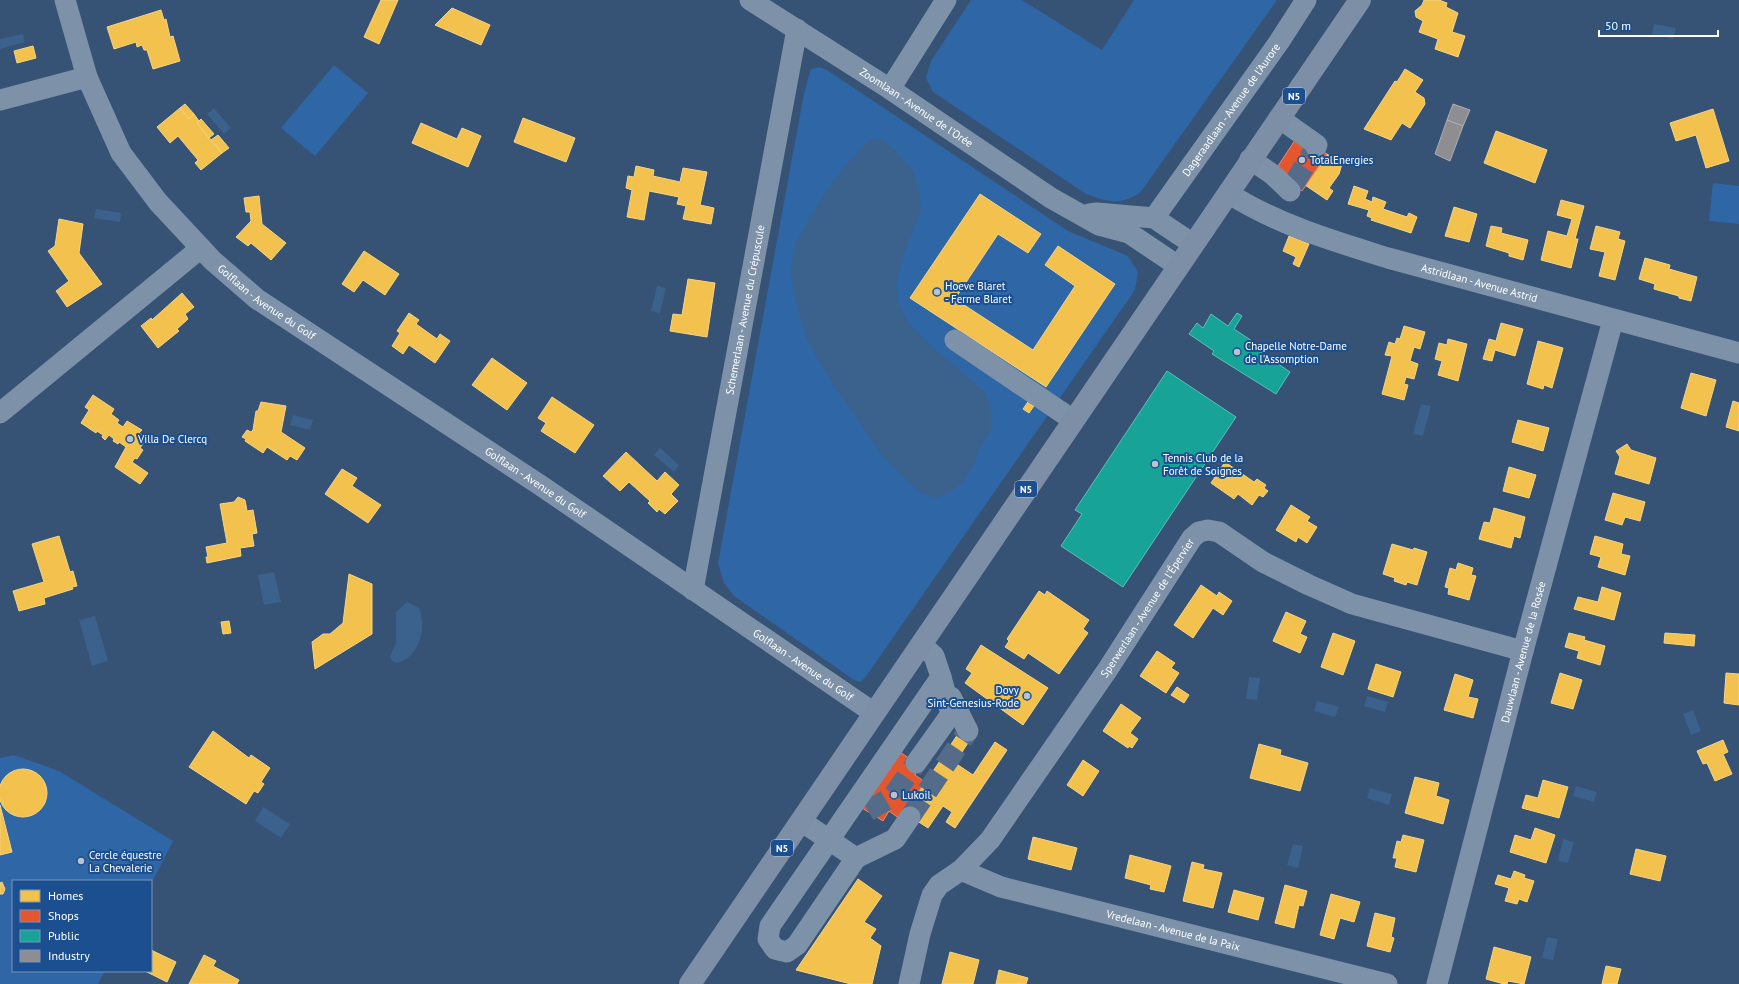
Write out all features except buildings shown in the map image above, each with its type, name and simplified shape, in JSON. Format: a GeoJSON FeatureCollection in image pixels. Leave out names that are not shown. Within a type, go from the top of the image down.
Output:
{"type":"FeatureCollection","features":[{"type":"Feature","properties":{"kind":"main road","name":"N5"},"geometry":{"type":"LineString","coordinates":[[690,984],[1250,159],[1360,0]]}},
{"type":"Feature","properties":{"kind":"street","name":"Golflaan - Avenue du Golf"},"geometry":{"type":"LineString","coordinates":[[65,0],[87,76],[121,153],[158,202],[201,248],[257,299],[540,485],[874,713]]}},
{"type":"Feature","properties":{"kind":"street","name":"Zoomlaan - Avenue de l'Orée"},"geometry":{"type":"LineString","coordinates":[[750,0],[890,89],[1051,198],[1099,225],[1129,233],[1178,266]]}},
{"type":"Feature","properties":{"kind":"street"},"geometry":{"type":"LineString","coordinates":[[890,89],[946,0]]}},
{"type":"Feature","properties":{"kind":"street","name":"Dageraadlaan - Avenue de l'Aurore"},"geometry":{"type":"LineString","coordinates":[[1154,218],[1279,42],[1306,0]]}},
{"type":"Feature","properties":{"kind":"street","name":"Schemerlaan - Avenue du Crépuscule"},"geometry":{"type":"LineString","coordinates":[[693,590],[797,29]]}},
{"type":"Feature","properties":{"kind":"street"},"geometry":{"type":"LineString","coordinates":[[0,100],[87,76]]}},
{"type":"Feature","properties":{"kind":"street"},"geometry":{"type":"LineString","coordinates":[[1279,118],[1318,145],[1316,147]]}},
{"type":"Feature","properties":{"kind":"street"},"geometry":{"type":"LineString","coordinates":[[1250,159],[1292,188],[1281,220]]}},
{"type":"Feature","properties":{"kind":"street","name":"Astridlaan - Avenue Astrid"},"geometry":{"type":"LineString","coordinates":[[1228,193],[1249,206],[1333,241],[1401,262],[1739,353]]}},
{"type":"Feature","properties":{"kind":"street"},"geometry":{"type":"LineString","coordinates":[[1082,215],[1097,213],[1154,218],[1193,244]]}},
{"type":"Feature","properties":{"kind":"street"},"geometry":{"type":"LineString","coordinates":[[0,413],[201,248]]}},
{"type":"Feature","properties":{"kind":"street","name":"Dauwlaan - Avenue de la Rosée"},"geometry":{"type":"LineString","coordinates":[[1436,984],[1523,651],[1613,320]]}},
{"type":"Feature","properties":{"kind":"street"},"geometry":{"type":"LineString","coordinates":[[956,340],[1073,420]]}},
{"type":"Feature","properties":{"kind":"street","name":"Sperwerlaan - Avenue de l'Épervier"},"geometry":{"type":"LineString","coordinates":[[961,870],[990,840],[1108,669],[1192,538],[1199,532],[1208,530],[1219,532],[1263,562],[1352,604],[1523,651]]}},
{"type":"Feature","properties":{"kind":"street"},"geometry":{"type":"LineString","coordinates":[[916,763],[951,714],[934,656],[921,644]]}},
{"type":"Feature","properties":{"kind":"street"},"geometry":{"type":"LineString","coordinates":[[940,677],[968,732]]}},
{"type":"Feature","properties":{"kind":"street"},"geometry":{"type":"LineString","coordinates":[[910,817],[895,839],[856,858],[797,945],[787,952],[775,949],[768,939],[770,926],[829,840],[858,812],[940,677]]}},
{"type":"Feature","properties":{"kind":"street"},"geometry":{"type":"LineString","coordinates":[[801,821],[856,858]]}},
{"type":"Feature","properties":{"kind":"street"},"geometry":{"type":"LineString","coordinates":[[909,984],[920,934],[932,895],[939,885],[961,870]]}},
{"type":"Feature","properties":{"kind":"street","name":"Vredelaan - Avenue de la Paix"},"geometry":{"type":"LineString","coordinates":[[961,870],[1001,887],[1387,984]]}},
{"type":"Feature","properties":{"kind":"shaded area"},"geometry":{"type":"Polygon","coordinates":[[[971,0],[1022,0],[1102,50],[1134,0],[1277,0],[1140,193],[1125,200],[1107,201],[1086,194],[933,92],[926,78],[931,61],[971,0]]]}},
{"type":"Feature","properties":{"kind":"shaded area"},"geometry":{"type":"Polygon","coordinates":[[[1654,24],[1676,28],[1673,39],[1652,34],[1654,24]]]}},
{"type":"Feature","properties":{"kind":"shaded area"},"geometry":{"type":"Polygon","coordinates":[[[23,34],[25,42],[0,49],[0,39],[23,34]]]}},
{"type":"Feature","properties":{"kind":"shaded area"},"geometry":{"type":"Polygon","coordinates":[[[334,65],[368,93],[315,156],[281,128],[334,65]]]}},
{"type":"Feature","properties":{"kind":"shaded area"},"geometry":{"type":"Polygon","coordinates":[[[819,67],[827,70],[1068,231],[1128,256],[1138,272],[1135,290],[861,682],[854,680],[734,596],[724,583],[718,563],[804,93],[811,69],[819,67]]]}},
{"type":"Feature","properties":{"kind":"shaded area"},"geometry":{"type":"Polygon","coordinates":[[[214,108],[231,128],[224,134],[207,114],[214,108]]]}},
{"type":"Feature","properties":{"kind":"shaded area"},"geometry":{"type":"Polygon","coordinates":[[[870,139],[882,140],[893,148],[914,172],[919,192],[921,209],[902,259],[896,286],[899,304],[908,322],[927,343],[984,391],[991,407],[991,430],[979,450],[973,467],[963,481],[949,493],[936,498],[921,493],[883,457],[834,386],[808,342],[796,303],[791,272],[794,247],[825,193],[845,166],[870,139]]]}},
{"type":"Feature","properties":{"kind":"shaded area"},"geometry":{"type":"Polygon","coordinates":[[[1713,183],[1739,186],[1739,224],[1709,221],[1713,183]]]}},
{"type":"Feature","properties":{"kind":"shaded area"},"geometry":{"type":"Polygon","coordinates":[[[96,209],[121,213],[120,222],[94,218],[96,209]]]}},
{"type":"Feature","properties":{"kind":"shaded area"},"geometry":{"type":"Polygon","coordinates":[[[657,286],[666,288],[660,313],[651,311],[657,286]]]}},
{"type":"Feature","properties":{"kind":"shaded area"},"geometry":{"type":"Polygon","coordinates":[[[1421,404],[1431,406],[1423,436],[1413,434],[1421,404]]]}},
{"type":"Feature","properties":{"kind":"shaded area"},"geometry":{"type":"Polygon","coordinates":[[[293,415],[313,420],[310,430],[290,425],[293,415]]]}},
{"type":"Feature","properties":{"kind":"shaded area"},"geometry":{"type":"Polygon","coordinates":[[[660,448],[679,465],[674,472],[654,455],[660,448]]]}},
{"type":"Feature","properties":{"kind":"shaded area"},"geometry":{"type":"Polygon","coordinates":[[[274,572],[281,602],[264,605],[258,575],[274,572]]]}},
{"type":"Feature","properties":{"kind":"shaded area"},"geometry":{"type":"Polygon","coordinates":[[[407,602],[419,608],[422,633],[420,641],[411,655],[405,660],[397,663],[392,661],[390,656],[396,643],[396,612],[407,602]]]}},
{"type":"Feature","properties":{"kind":"shaded area"},"geometry":{"type":"Polygon","coordinates":[[[95,616],[108,661],[92,666],[79,620],[95,616]]]}},
{"type":"Feature","properties":{"kind":"shaded area"},"geometry":{"type":"Polygon","coordinates":[[[1249,677],[1260,678],[1257,700],[1246,699],[1249,677]]]}},
{"type":"Feature","properties":{"kind":"shaded area"},"geometry":{"type":"Polygon","coordinates":[[[1367,696],[1388,702],[1385,712],[1364,706],[1367,696]]]}},
{"type":"Feature","properties":{"kind":"shaded area"},"geometry":{"type":"Polygon","coordinates":[[[1317,701],[1339,707],[1335,717],[1314,711],[1317,701]]]}},
{"type":"Feature","properties":{"kind":"shaded area"},"geometry":{"type":"Polygon","coordinates":[[[1693,710],[1701,731],[1691,735],[1683,714],[1693,710]]]}},
{"type":"Feature","properties":{"kind":"shaded area","name":"Cercle équestre La Chevalerie"},"geometry":{"type":"Polygon","coordinates":[[[14,755],[59,771],[173,841],[152,882],[152,880],[12,880],[12,972],[104,972],[98,984],[0,984],[0,758],[14,755]]]}},
{"type":"Feature","properties":{"kind":"shaded area"},"geometry":{"type":"Polygon","coordinates":[[[1576,786],[1597,792],[1594,802],[1573,796],[1576,786]]]}},
{"type":"Feature","properties":{"kind":"shaded area"},"geometry":{"type":"Polygon","coordinates":[[[1370,788],[1392,794],[1389,805],[1367,798],[1370,788]]]}},
{"type":"Feature","properties":{"kind":"shaded area"},"geometry":{"type":"Polygon","coordinates":[[[263,807],[290,824],[281,838],[255,821],[263,807]]]}},
{"type":"Feature","properties":{"kind":"shaded area"},"geometry":{"type":"Polygon","coordinates":[[[1563,839],[1574,842],[1568,863],[1558,861],[1563,839]]]}},
{"type":"Feature","properties":{"kind":"shaded area"},"geometry":{"type":"Polygon","coordinates":[[[1293,844],[1303,846],[1298,868],[1287,865],[1293,844]]]}},
{"type":"Feature","properties":{"kind":"shaded area"},"geometry":{"type":"Polygon","coordinates":[[[1547,937],[1558,939],[1553,960],[1542,958],[1547,937]]]}},
{"type":"Feature","properties":{"kind":"tunnel"},"geometry":{"type":"LineString","coordinates":[[1293,185],[1316,147]]}},
{"type":"Feature","properties":{"kind":"tunnel"},"geometry":{"type":"LineString","coordinates":[[910,817],[968,731]]}},
{"type":"Feature","properties":{"kind":"tunnel"},"geometry":{"type":"LineString","coordinates":[[868,811],[893,796],[916,763]]}},
{"type":"Feature","properties":{"kind":"place","name":"TotalEnergies"},"geometry":{"type":"Point","coordinates":[1302,160]}},
{"type":"Feature","properties":{"kind":"place","name":"Hoeve Blaret - Ferme Blaret"},"geometry":{"type":"Point","coordinates":[937,292]}},
{"type":"Feature","properties":{"kind":"place","name":"Chapelle Notre-Dame de l'Assomption"},"geometry":{"type":"Point","coordinates":[1237,352]}},
{"type":"Feature","properties":{"kind":"place","name":"Villa De Clercq"},"geometry":{"type":"Point","coordinates":[130,439]}},
{"type":"Feature","properties":{"kind":"place","name":"Tennis Club de la Forêt de Soignes"},"geometry":{"type":"Point","coordinates":[1155,464]}},
{"type":"Feature","properties":{"kind":"place","name":"Dovy Sint-Genesius-Rode"},"geometry":{"type":"Point","coordinates":[1027,696]}},
{"type":"Feature","properties":{"kind":"place","name":"Lukoil"},"geometry":{"type":"Point","coordinates":[894,795]}},
{"type":"Feature","properties":{"kind":"place","name":"Cercle équestre La Chevalerie"},"geometry":{"type":"Point","coordinates":[81,861]}}]}
